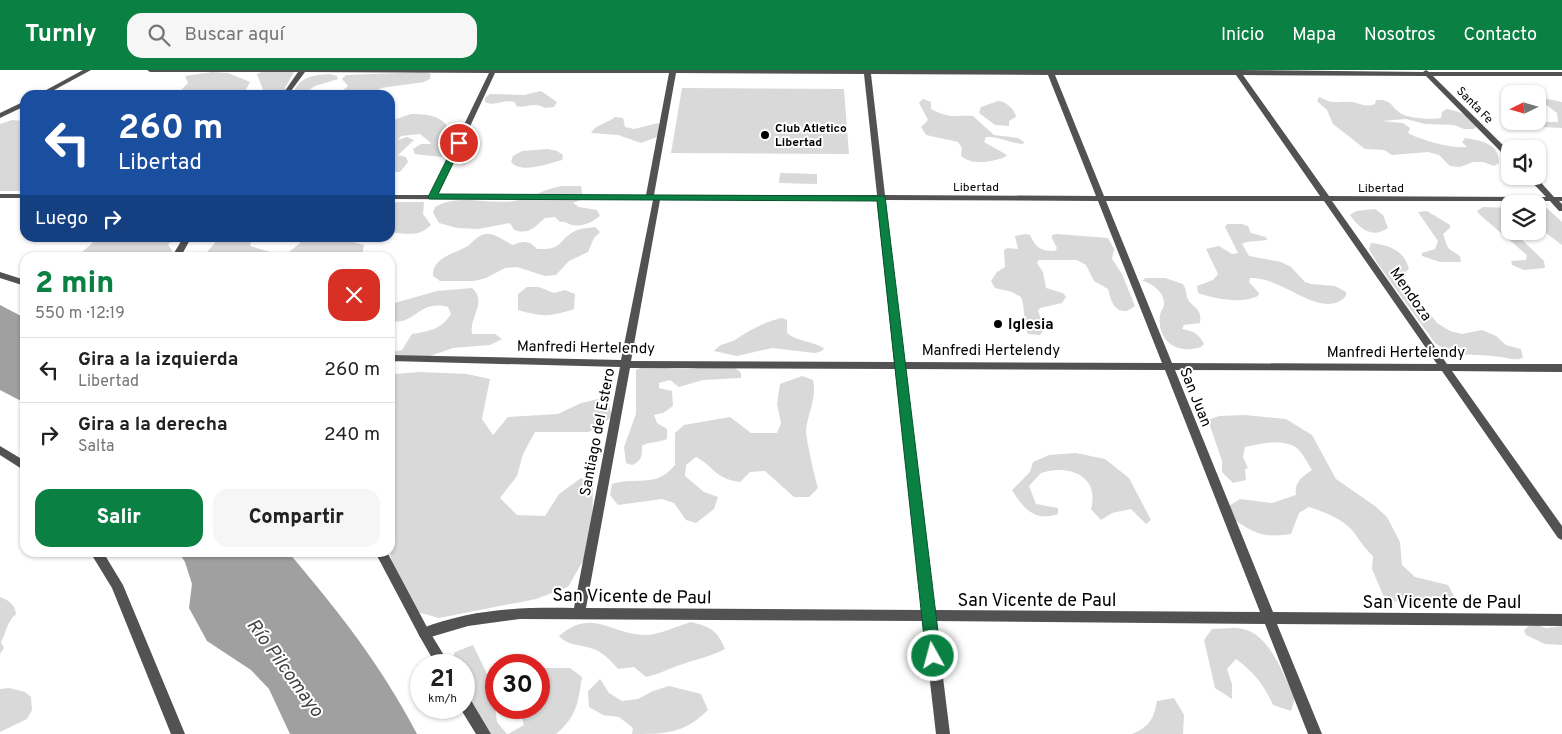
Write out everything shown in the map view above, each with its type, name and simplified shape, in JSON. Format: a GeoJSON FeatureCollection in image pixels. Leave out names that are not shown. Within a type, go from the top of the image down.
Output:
{"type":"FeatureCollection","features":[{"type":"Feature","properties":{"kind":"street"},"geometry":{"type":"LineString","coordinates":[[50,90],[88,70]]}},
{"type":"Feature","properties":{"kind":"street"},"geometry":{"type":"LineString","coordinates":[[150,70],[1426,72],[1562,74]]}},
{"type":"Feature","properties":{"kind":"street"},"geometry":{"type":"LineString","coordinates":[[289,90],[303,70]]}},
{"type":"Feature","properties":{"kind":"street"},"geometry":{"type":"LineString","coordinates":[[433,197],[493,71]]}},
{"type":"Feature","properties":{"kind":"street"},"geometry":{"type":"LineString","coordinates":[[868,71],[899,365],[943,734]]}},
{"type":"Feature","properties":{"kind":"street","name":"San Juan"},"geometry":{"type":"LineString","coordinates":[[1051,71],[1315,734]]}},
{"type":"Feature","properties":{"kind":"street","name":"Santiago del Estero"},"geometry":{"type":"LineString","coordinates":[[578,612],[625,364],[673,72]]}},
{"type":"Feature","properties":{"kind":"street","name":"Mendoza"},"geometry":{"type":"LineString","coordinates":[[1237,72],[1446,367],[1562,535]]}},
{"type":"Feature","properties":{"kind":"street","name":"Santa Fe"},"geometry":{"type":"LineString","coordinates":[[1426,72],[1501,147]]}},
{"type":"Feature","properties":{"kind":"street"},"geometry":{"type":"LineString","coordinates":[[0,116],[20,106]]}},
{"type":"Feature","properties":{"kind":"street"},"geometry":{"type":"LineString","coordinates":[[1539,185],[1562,209]]}},
{"type":"Feature","properties":{"kind":"street"},"geometry":{"type":"LineString","coordinates":[[0,196],[20,196]]}},
{"type":"Feature","properties":{"kind":"street","name":"Libertad"},"geometry":{"type":"LineString","coordinates":[[395,197],[1562,199]]}},
{"type":"Feature","properties":{"kind":"street"},"geometry":{"type":"LineString","coordinates":[[0,275],[20,282]]}},
{"type":"Feature","properties":{"kind":"street","name":"Manfredi Hertelendy"},"geometry":{"type":"LineString","coordinates":[[395,358],[625,364],[1562,368]]}},
{"type":"Feature","properties":{"kind":"street"},"geometry":{"type":"LineString","coordinates":[[0,450],[20,463]]}},
{"type":"Feature","properties":{"kind":"street"},"geometry":{"type":"LineString","coordinates":[[99,557],[117,585],[178,734]]}},
{"type":"Feature","properties":{"kind":"street"},"geometry":{"type":"LineString","coordinates":[[384,557],[437,654]]}},
{"type":"Feature","properties":{"kind":"street","name":"San Vicente de Paul"},"geometry":{"type":"LineString","coordinates":[[424,633],[468,620],[511,614],[578,612],[928,617],[1562,620]]}},
{"type":"Feature","properties":{"kind":"street"},"geometry":{"type":"LineString","coordinates":[[475,719],[484,734]]}},
{"type":"Feature","properties":{"kind":"shaded area"},"geometry":{"type":"Polygon","coordinates":[[[266,70],[294,72],[286,90],[263,90],[257,74],[266,70]]]}},
{"type":"Feature","properties":{"kind":"shaded area"},"geometry":{"type":"Polygon","coordinates":[[[212,72],[228,73],[250,82],[246,90],[181,90],[188,83],[185,76],[212,72]]]}},
{"type":"Feature","properties":{"kind":"shaded area"},"geometry":{"type":"Polygon","coordinates":[[[425,72],[431,74],[430,79],[424,82],[381,88],[378,90],[343,90],[348,86],[342,79],[346,75],[425,72]]]}},
{"type":"Feature","properties":{"kind":"shaded area"},"geometry":{"type":"Polygon","coordinates":[[[330,74],[337,76],[338,79],[315,86],[309,90],[294,90],[307,78],[330,74]]]}},
{"type":"Feature","properties":{"kind":"shaded area"},"geometry":{"type":"Polygon","coordinates":[[[682,88],[844,89],[849,154],[671,153],[682,88]]]}},
{"type":"Feature","properties":{"kind":"shaded area"},"geometry":{"type":"Polygon","coordinates":[[[541,91],[557,102],[554,107],[545,108],[534,105],[520,107],[511,101],[492,104],[485,102],[485,98],[490,94],[524,95],[541,91]]]}},
{"type":"Feature","properties":{"kind":"shaded area"},"geometry":{"type":"Polygon","coordinates":[[[1319,97],[1332,102],[1351,102],[1365,105],[1375,104],[1376,100],[1382,100],[1389,102],[1402,114],[1410,117],[1441,118],[1442,112],[1446,109],[1460,112],[1478,125],[1474,129],[1464,129],[1454,125],[1425,124],[1406,119],[1382,121],[1403,123],[1410,128],[1408,133],[1445,145],[1467,147],[1462,142],[1465,138],[1483,142],[1493,147],[1498,156],[1499,163],[1494,166],[1483,162],[1473,162],[1460,167],[1450,166],[1439,155],[1428,152],[1392,155],[1384,150],[1365,149],[1333,124],[1327,110],[1317,101],[1319,97]]]}},
{"type":"Feature","properties":{"kind":"shaded area"},"geometry":{"type":"Polygon","coordinates":[[[923,99],[931,102],[931,109],[938,112],[952,116],[973,116],[994,135],[1018,138],[1024,142],[1023,144],[986,137],[984,142],[1007,155],[989,162],[977,162],[966,159],[961,156],[962,148],[958,142],[926,135],[921,127],[928,120],[919,103],[923,99]]]}},
{"type":"Feature","properties":{"kind":"shaded area"},"geometry":{"type":"Polygon","coordinates":[[[1546,99],[1562,102],[1562,128],[1546,127],[1546,122],[1558,122],[1557,113],[1546,105],[1546,99]]]}},
{"type":"Feature","properties":{"kind":"shaded area"},"geometry":{"type":"Polygon","coordinates":[[[998,101],[1007,104],[1015,114],[1016,117],[1009,121],[1009,126],[995,125],[979,113],[981,107],[998,101]]]}},
{"type":"Feature","properties":{"kind":"shaded area"},"geometry":{"type":"Polygon","coordinates":[[[411,114],[433,116],[444,122],[448,127],[451,142],[446,147],[447,153],[441,157],[415,154],[413,149],[421,144],[431,144],[430,142],[420,134],[401,136],[398,140],[407,137],[414,140],[398,155],[406,157],[408,162],[400,172],[395,172],[395,119],[411,114]]]}},
{"type":"Feature","properties":{"kind":"shaded area"},"geometry":{"type":"Polygon","coordinates":[[[615,117],[623,118],[625,127],[634,129],[658,123],[662,127],[657,137],[641,143],[618,135],[591,133],[596,127],[615,117]]]}},
{"type":"Feature","properties":{"kind":"shaded area"},"geometry":{"type":"Polygon","coordinates":[[[12,120],[20,121],[20,191],[0,191],[0,124],[12,120]]]}},
{"type":"Feature","properties":{"kind":"shaded area"},"geometry":{"type":"Polygon","coordinates":[[[548,149],[563,155],[562,160],[528,168],[516,166],[511,162],[513,156],[522,151],[548,149]]]}},
{"type":"Feature","properties":{"kind":"shaded area"},"geometry":{"type":"Polygon","coordinates":[[[780,173],[817,174],[817,184],[779,183],[780,173]]]}},
{"type":"Feature","properties":{"kind":"shaded area"},"geometry":{"type":"Polygon","coordinates":[[[562,186],[581,186],[583,199],[573,203],[579,207],[597,210],[600,216],[580,225],[560,222],[555,217],[545,218],[524,232],[514,230],[510,223],[478,229],[457,228],[439,223],[433,213],[435,207],[444,203],[464,200],[514,201],[562,186]]]}},
{"type":"Feature","properties":{"kind":"shaded area"},"geometry":{"type":"Polygon","coordinates":[[[424,202],[423,214],[431,225],[417,233],[395,233],[395,203],[424,202]]]}},
{"type":"Feature","properties":{"kind":"shaded area"},"geometry":{"type":"Polygon","coordinates":[[[1483,207],[1501,208],[1501,233],[1479,214],[1477,211],[1483,207]]]}},
{"type":"Feature","properties":{"kind":"shaded area"},"geometry":{"type":"Polygon","coordinates":[[[1546,208],[1562,222],[1562,245],[1546,233],[1546,208]]]}},
{"type":"Feature","properties":{"kind":"shaded area"},"geometry":{"type":"Polygon","coordinates":[[[1375,209],[1383,215],[1388,228],[1377,233],[1362,228],[1350,215],[1356,211],[1375,209]]]}},
{"type":"Feature","properties":{"kind":"shaded area"},"geometry":{"type":"Polygon","coordinates":[[[1427,211],[1450,225],[1450,228],[1443,234],[1448,247],[1460,256],[1461,262],[1440,262],[1422,256],[1422,253],[1435,249],[1438,241],[1418,212],[1427,211]]]}},
{"type":"Feature","properties":{"kind":"shaded area"},"geometry":{"type":"Polygon","coordinates":[[[1227,224],[1248,226],[1251,233],[1266,237],[1267,240],[1242,244],[1249,256],[1281,262],[1291,267],[1305,282],[1335,286],[1346,292],[1346,296],[1336,303],[1325,304],[1262,279],[1250,278],[1249,282],[1259,293],[1258,296],[1244,300],[1228,300],[1198,293],[1197,286],[1213,280],[1218,274],[1206,249],[1219,246],[1232,254],[1238,253],[1225,227],[1227,224]]]}},
{"type":"Feature","properties":{"kind":"shaded area"},"geometry":{"type":"Polygon","coordinates":[[[595,227],[600,232],[594,238],[588,252],[569,261],[556,275],[545,276],[517,267],[505,268],[486,278],[474,281],[440,281],[433,276],[436,265],[444,257],[466,247],[476,238],[485,234],[495,235],[513,245],[526,242],[537,249],[546,249],[556,246],[575,231],[595,227]]]}},
{"type":"Feature","properties":{"kind":"shaded area"},"geometry":{"type":"Polygon","coordinates":[[[1030,235],[1034,243],[1040,248],[1050,251],[1055,251],[1057,248],[1052,235],[1108,238],[1114,249],[1112,259],[1122,274],[1135,306],[1127,311],[1119,310],[1112,301],[1108,289],[1094,281],[1086,265],[1077,260],[1039,260],[1037,263],[1043,272],[1046,288],[1063,293],[1066,297],[1062,303],[1040,308],[1038,311],[1045,329],[1040,335],[1028,334],[1021,297],[1012,292],[995,288],[991,281],[997,272],[1005,267],[1004,250],[1007,248],[1018,249],[1015,236],[1030,235]]]}},
{"type":"Feature","properties":{"kind":"shaded area"},"geometry":{"type":"Polygon","coordinates":[[[1509,240],[1522,240],[1544,261],[1545,268],[1524,270],[1512,265],[1511,261],[1526,260],[1527,255],[1509,240]]]}},
{"type":"Feature","properties":{"kind":"shaded area"},"geometry":{"type":"Polygon","coordinates":[[[94,242],[171,242],[168,244],[172,252],[82,252],[94,242]]]}},
{"type":"Feature","properties":{"kind":"shaded area"},"geometry":{"type":"Polygon","coordinates":[[[216,242],[251,242],[250,246],[270,252],[207,252],[216,242]]]}},
{"type":"Feature","properties":{"kind":"shaded area"},"geometry":{"type":"Polygon","coordinates":[[[300,242],[352,242],[364,245],[363,252],[289,252],[300,242]]]}},
{"type":"Feature","properties":{"kind":"shaded area"},"geometry":{"type":"Polygon","coordinates":[[[1371,243],[1390,247],[1400,253],[1409,269],[1404,273],[1404,281],[1437,323],[1450,331],[1462,334],[1482,330],[1496,336],[1506,345],[1521,349],[1523,358],[1514,359],[1460,354],[1444,349],[1435,343],[1377,263],[1369,249],[1371,243]]]}},
{"type":"Feature","properties":{"kind":"shaded area"},"geometry":{"type":"Polygon","coordinates":[[[1145,278],[1165,278],[1183,284],[1187,297],[1200,314],[1200,323],[1184,325],[1182,329],[1198,335],[1204,344],[1201,347],[1183,349],[1176,347],[1165,338],[1161,332],[1160,324],[1160,315],[1164,305],[1163,297],[1156,288],[1143,281],[1145,278]]]}},
{"type":"Feature","properties":{"kind":"shaded area"},"geometry":{"type":"Polygon","coordinates":[[[527,287],[539,287],[554,293],[565,290],[575,294],[574,309],[559,314],[546,315],[518,310],[518,294],[527,287]]]}},
{"type":"Feature","properties":{"kind":"shaded area"},"geometry":{"type":"Polygon","coordinates":[[[472,288],[478,299],[478,304],[473,321],[472,334],[495,334],[502,339],[490,345],[453,348],[415,361],[403,360],[395,362],[395,351],[402,350],[412,334],[439,327],[451,314],[448,307],[430,307],[423,309],[406,320],[395,322],[395,303],[437,291],[472,288]]]}},
{"type":"Feature","properties":{"kind":"shaded area"},"geometry":{"type":"Polygon","coordinates":[[[782,318],[787,320],[787,333],[824,348],[822,351],[815,353],[772,348],[737,356],[714,351],[721,345],[735,340],[757,327],[782,318]]]}},
{"type":"Feature","properties":{"kind":"shaded area"},"geometry":{"type":"Polygon","coordinates":[[[646,365],[684,369],[724,366],[737,369],[741,373],[741,378],[703,380],[679,387],[670,380],[659,383],[659,388],[672,391],[673,406],[663,413],[654,415],[657,423],[667,429],[667,439],[642,446],[641,458],[632,465],[626,463],[624,447],[636,414],[636,370],[646,365]]]}},
{"type":"Feature","properties":{"kind":"shaded area"},"geometry":{"type":"Polygon","coordinates":[[[420,372],[467,374],[490,379],[482,419],[493,435],[508,417],[558,414],[581,403],[607,397],[612,417],[589,432],[535,432],[523,454],[517,476],[500,498],[517,515],[545,516],[559,494],[581,478],[593,486],[592,534],[583,561],[568,587],[536,599],[439,618],[410,610],[397,588],[391,557],[395,557],[395,374],[420,372]]]}},
{"type":"Feature","properties":{"kind":"shaded area"},"geometry":{"type":"Polygon","coordinates":[[[802,376],[813,380],[814,387],[806,430],[818,488],[809,497],[794,497],[765,471],[750,472],[740,482],[725,478],[696,457],[686,465],[685,476],[704,492],[718,497],[714,509],[696,523],[686,520],[674,503],[662,499],[618,505],[610,495],[612,484],[653,479],[668,472],[675,465],[675,433],[684,425],[730,417],[751,433],[777,433],[781,423],[777,404],[780,384],[802,376]]]}},
{"type":"Feature","properties":{"kind":"shaded area"},"geometry":{"type":"Polygon","coordinates":[[[1245,415],[1286,419],[1312,435],[1336,479],[1375,506],[1387,517],[1400,542],[1402,565],[1415,577],[1448,585],[1455,598],[1451,609],[1408,605],[1384,597],[1372,569],[1373,556],[1348,526],[1326,513],[1309,507],[1299,513],[1291,534],[1282,535],[1260,534],[1233,519],[1229,506],[1240,499],[1272,503],[1296,495],[1298,483],[1312,470],[1301,452],[1294,446],[1273,442],[1258,444],[1245,447],[1243,457],[1248,468],[1245,469],[1246,480],[1233,483],[1222,472],[1222,461],[1208,420],[1219,416],[1245,415]]]}},
{"type":"Feature","properties":{"kind":"shaded area"},"geometry":{"type":"Polygon","coordinates":[[[1076,453],[1105,459],[1129,478],[1151,520],[1146,524],[1131,509],[1112,513],[1101,520],[1091,509],[1093,497],[1091,488],[1086,480],[1071,471],[1061,470],[1041,473],[1029,486],[1036,504],[1058,508],[1058,514],[1050,516],[1036,515],[1025,508],[1012,490],[1030,472],[1033,462],[1049,455],[1076,453]]]}},
{"type":"Feature","properties":{"kind":"shaded area"},"geometry":{"type":"Polygon","coordinates":[[[0,597],[11,603],[16,614],[8,624],[1,642],[4,648],[0,654],[0,597]]]}},
{"type":"Feature","properties":{"kind":"shaded area"},"geometry":{"type":"Polygon","coordinates":[[[691,622],[704,626],[716,633],[725,649],[646,677],[634,667],[618,669],[608,658],[599,652],[567,642],[559,636],[581,624],[600,624],[631,633],[649,635],[691,622]]]}},
{"type":"Feature","properties":{"kind":"shaded area"},"geometry":{"type":"Polygon","coordinates":[[[1537,625],[1546,628],[1562,626],[1562,645],[1545,644],[1526,635],[1524,630],[1529,626],[1537,625]]]}},
{"type":"Feature","properties":{"kind":"shaded area"},"geometry":{"type":"Polygon","coordinates":[[[1212,629],[1243,629],[1261,639],[1281,668],[1295,698],[1291,711],[1273,705],[1258,679],[1236,659],[1227,669],[1232,684],[1232,699],[1215,688],[1204,640],[1212,629]]]}},
{"type":"Feature","properties":{"kind":"shaded area"},"geometry":{"type":"Polygon","coordinates":[[[473,645],[485,670],[485,719],[497,719],[507,734],[485,734],[475,717],[475,654],[454,654],[473,645]]]}},
{"type":"Feature","properties":{"kind":"shaded area"},"geometry":{"type":"Polygon","coordinates":[[[550,668],[570,668],[582,677],[578,702],[568,721],[556,734],[508,734],[524,725],[522,719],[550,719],[550,668]]]}},
{"type":"Feature","properties":{"kind":"shaded area"},"geometry":{"type":"Polygon","coordinates":[[[600,679],[609,693],[622,701],[638,699],[653,691],[669,686],[701,694],[708,710],[690,724],[673,731],[655,734],[632,734],[633,728],[619,717],[603,715],[589,707],[588,691],[600,679]]]}},
{"type":"Feature","properties":{"kind":"shaded area"},"geometry":{"type":"Polygon","coordinates":[[[9,688],[25,692],[31,697],[32,710],[27,719],[0,732],[0,689],[9,688]]]}},
{"type":"Feature","properties":{"kind":"shaded area"},"geometry":{"type":"Polygon","coordinates":[[[1174,698],[1184,715],[1183,734],[1132,734],[1150,722],[1157,701],[1174,698]]]}},
{"type":"Feature","properties":{"kind":"water"},"geometry":{"type":"Polygon","coordinates":[[[0,305],[20,315],[20,400],[0,390],[0,305]]]}},
{"type":"Feature","properties":{"kind":"water","name":"Río Pilcomayo"},"geometry":{"type":"Polygon","coordinates":[[[182,557],[292,557],[325,596],[374,662],[417,734],[290,734],[269,689],[251,670],[207,641],[189,608],[192,584],[182,557]]]}},
{"type":"Feature","properties":{"kind":"place","name":"Club Atletico Libertad"},"geometry":{"type":"Point","coordinates":[765,135]}},
{"type":"Feature","properties":{"kind":"place","name":"Iglesia"},"geometry":{"type":"Point","coordinates":[998,324]}},
{"type":"Feature","properties":{"kind":"route"},"geometry":{"type":"LineString","coordinates":[[459,143],[433,197],[882,198],[899,365],[933,656]]}}]}
